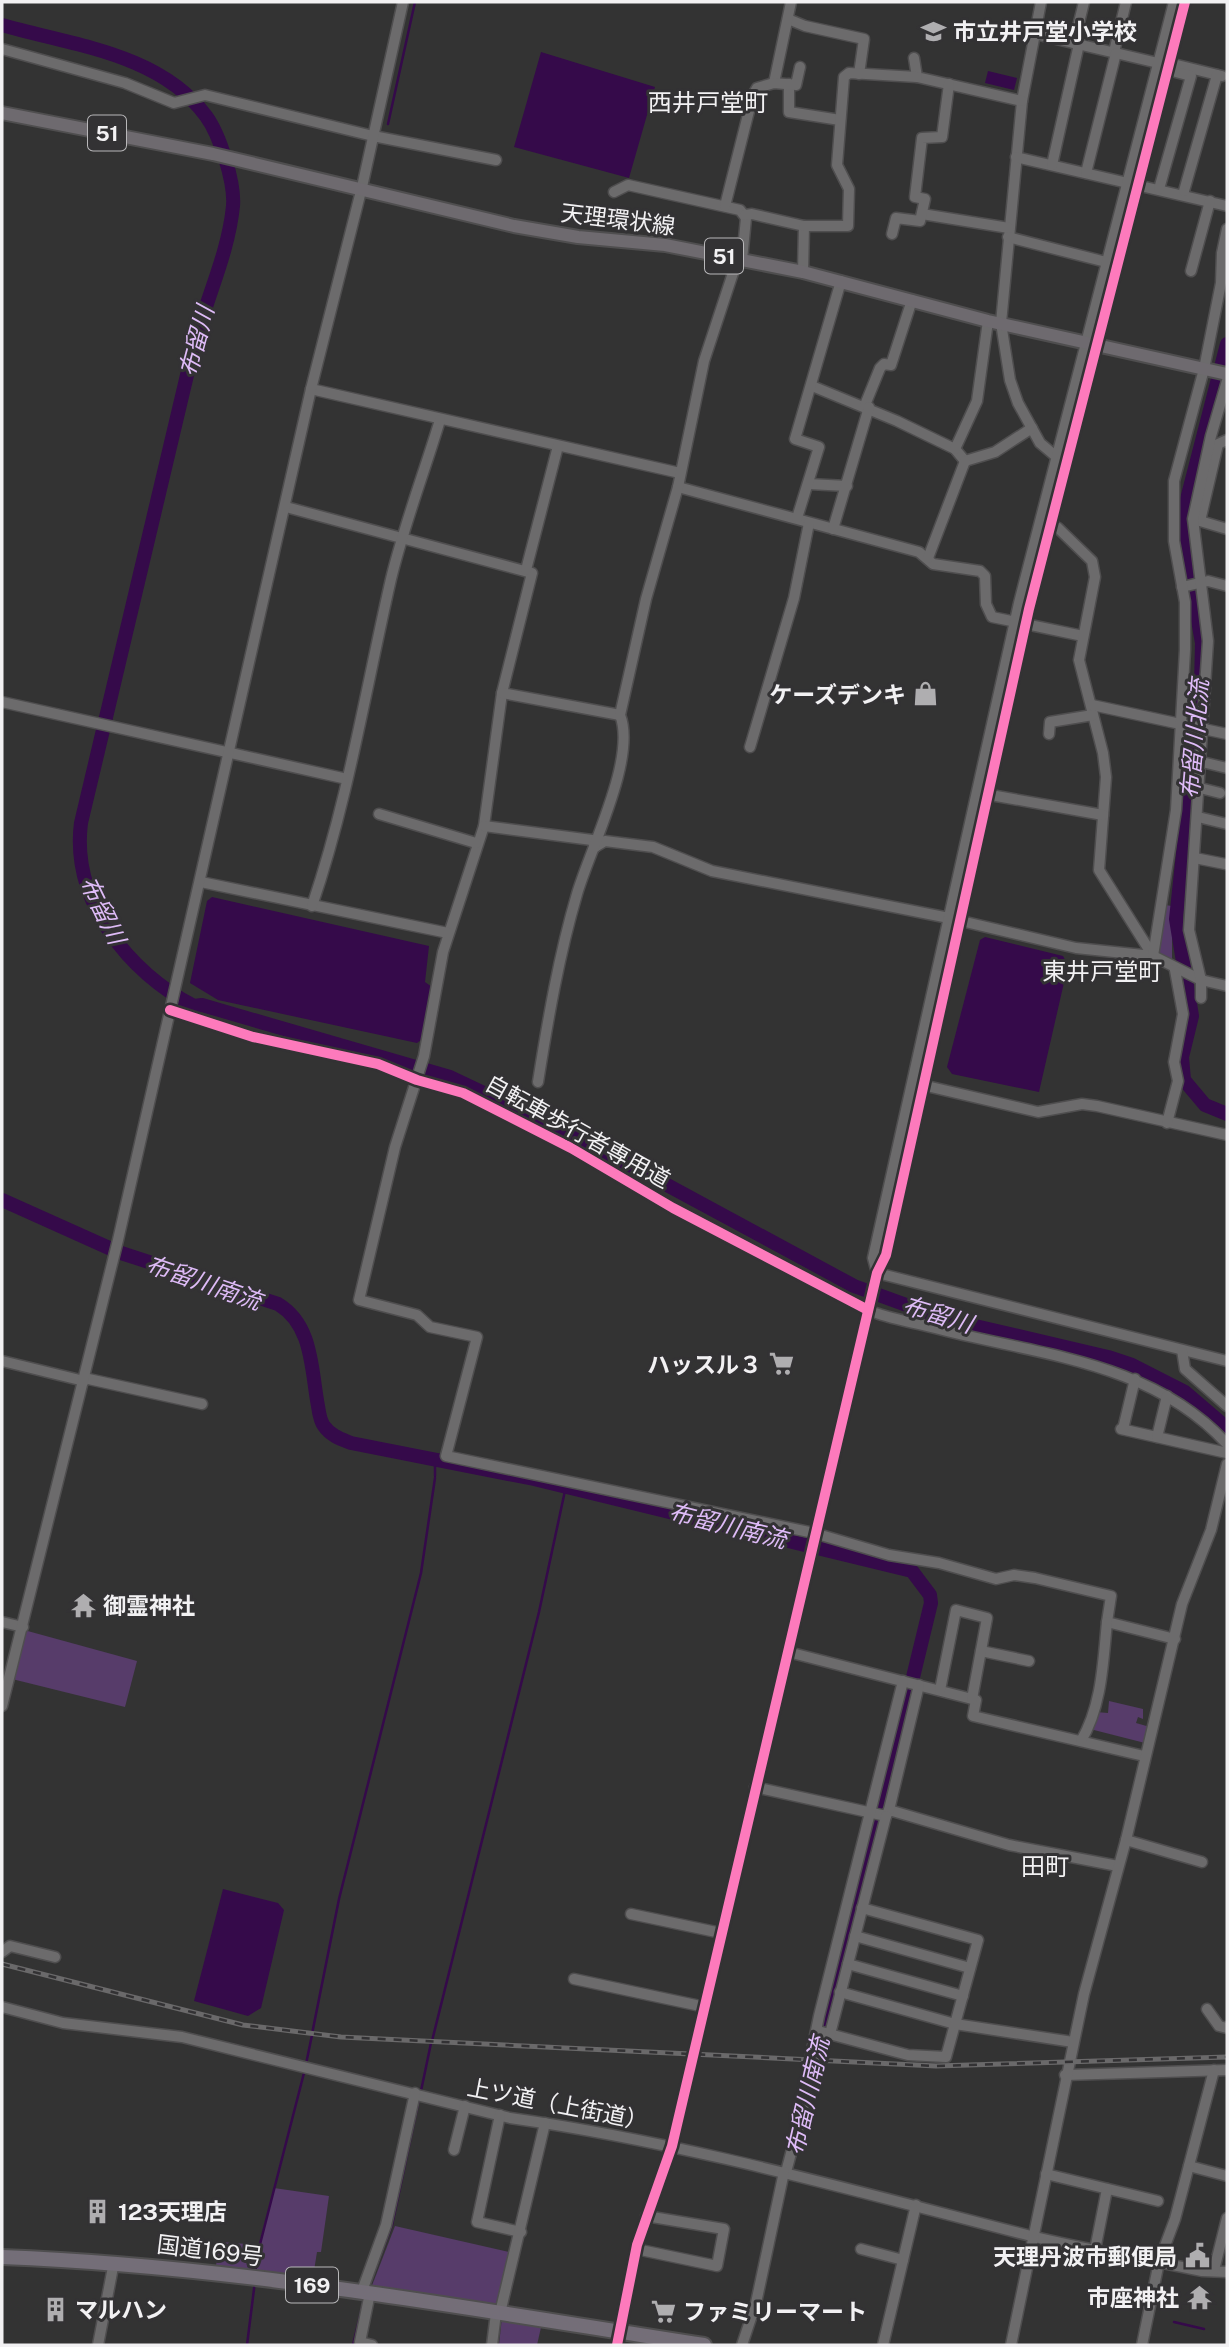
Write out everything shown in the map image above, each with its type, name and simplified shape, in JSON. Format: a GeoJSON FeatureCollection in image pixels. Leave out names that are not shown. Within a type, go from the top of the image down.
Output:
{"type":"FeatureCollection","features":[{"type":"Feature","properties":{"kind":"highway","name":"国道169号"},"geometry":{"type":"LineString","coordinates":[[2,2257],[114,2262],[366,2292],[498,2313],[618,2339],[704,2345]]}},
{"type":"Feature","properties":{"kind":"main road","name":"天理環状線"},"geometry":{"type":"LineString","coordinates":[[2,113],[213,154],[362,187],[514,226],[578,237],[665,245],[803,272],[995,322],[1091,342],[1227,376]]}},
{"type":"Feature","properties":{"kind":"street"},"geometry":{"type":"LineString","coordinates":[[2,1706],[84,1380],[201,881],[311,389],[362,187],[403,2]]}},
{"type":"Feature","properties":{"kind":"street"},"geometry":{"type":"LineString","coordinates":[[774,83],[791,2]]}},
{"type":"Feature","properties":{"kind":"street"},"geometry":{"type":"LineString","coordinates":[[955,449],[977,401],[995,322],[1009,232],[1022,101],[1041,2]]}},
{"type":"Feature","properties":{"kind":"street"},"geometry":{"type":"LineString","coordinates":[[1052,165],[1084,2]]}},
{"type":"Feature","properties":{"kind":"street"},"geometry":{"type":"LineString","coordinates":[[1086,173],[1126,2]]}},
{"type":"Feature","properties":{"kind":"street"},"geometry":{"type":"LineString","coordinates":[[1165,65],[1174,2]]}},
{"type":"Feature","properties":{"kind":"street"},"geometry":{"type":"LineString","coordinates":[[919,1084],[961,922],[983,794],[1019,624],[1133,184],[1185,2]]}},
{"type":"Feature","properties":{"kind":"street"},"geometry":{"type":"LineString","coordinates":[[788,19],[805,26],[864,39],[859,74]]}},
{"type":"Feature","properties":{"kind":"street"},"geometry":{"type":"LineString","coordinates":[[1035,34],[1220,76],[1184,191]]}},
{"type":"Feature","properties":{"kind":"street"},"geometry":{"type":"LineString","coordinates":[[2,50],[125,83],[174,103],[205,95],[373,136],[496,160]]}},
{"type":"Feature","properties":{"kind":"street"},"geometry":{"type":"LineString","coordinates":[[914,58],[917,77]]}},
{"type":"Feature","properties":{"kind":"street"},"geometry":{"type":"LineString","coordinates":[[1159,189],[1191,76],[1165,65]]}},
{"type":"Feature","properties":{"kind":"street"},"geometry":{"type":"LineString","coordinates":[[725,205],[753,95],[757,88],[774,83],[796,85],[800,67]]}},
{"type":"Feature","properties":{"kind":"street"},"geometry":{"type":"LineString","coordinates":[[614,192],[628,185],[725,205],[745,215],[752,214],[804,226],[848,226],[849,189],[836,165],[845,77],[849,73],[917,77],[1022,101]]}},
{"type":"Feature","properties":{"kind":"street"},"geometry":{"type":"LineString","coordinates":[[789,84],[789,112],[840,120]]}},
{"type":"Feature","properties":{"kind":"street"},"geometry":{"type":"LineString","coordinates":[[892,234],[896,218],[918,222],[922,214],[925,199],[915,197],[922,138],[942,137],[949,84]]}},
{"type":"Feature","properties":{"kind":"street"},"geometry":{"type":"LineString","coordinates":[[1016,157],[1227,206]]}},
{"type":"Feature","properties":{"kind":"street"},"geometry":{"type":"LineString","coordinates":[[1091,342],[1106,262],[1133,184]]}},
{"type":"Feature","properties":{"kind":"street"},"geometry":{"type":"LineString","coordinates":[[1191,271],[1210,201]]}},
{"type":"Feature","properties":{"kind":"street"},"geometry":{"type":"LineString","coordinates":[[922,214],[1009,232],[1106,262]]}},
{"type":"Feature","properties":{"kind":"street"},"geometry":{"type":"LineString","coordinates":[[538,1082],[548,1014],[577,893],[595,847],[618,773],[625,728],[620,715],[646,599],[678,487],[704,361],[738,259],[745,215]]}},
{"type":"Feature","properties":{"kind":"street"},"geometry":{"type":"LineString","coordinates":[[803,272],[804,226]]}},
{"type":"Feature","properties":{"kind":"street"},"geometry":{"type":"LineString","coordinates":[[1153,956],[1176,810],[1186,618],[1174,541],[1174,481],[1205,369],[1221,283],[1222,253],[1227,230]]}},
{"type":"Feature","properties":{"kind":"street"},"geometry":{"type":"LineString","coordinates":[[797,518],[819,447],[795,439],[841,281]]}},
{"type":"Feature","properties":{"kind":"street"},"geometry":{"type":"LineString","coordinates":[[833,529],[880,368],[884,364],[891,365],[912,300]]}},
{"type":"Feature","properties":{"kind":"street"},"geometry":{"type":"LineString","coordinates":[[995,322],[1010,380],[1032,428],[1040,443],[1061,460]]}},
{"type":"Feature","properties":{"kind":"street"},"geometry":{"type":"LineString","coordinates":[[1201,998],[1189,930],[1208,641],[1195,543],[1195,504],[1227,376]]}},
{"type":"Feature","properties":{"kind":"street"},"geometry":{"type":"LineString","coordinates":[[812,386],[867,406],[955,449],[965,461]]}},
{"type":"Feature","properties":{"kind":"street"},"geometry":{"type":"LineString","coordinates":[[311,389],[680,473]]}},
{"type":"Feature","properties":{"kind":"street"},"geometry":{"type":"LineString","coordinates":[[312,906],[325,869],[347,779],[392,575],[440,420]]}},
{"type":"Feature","properties":{"kind":"street"},"geometry":{"type":"LineString","coordinates":[[965,461],[995,452],[1032,428]]}},
{"type":"Feature","properties":{"kind":"street"},"geometry":{"type":"LineString","coordinates":[[1227,440],[1218,444],[1200,522],[1227,529]]}},
{"type":"Feature","properties":{"kind":"street"},"geometry":{"type":"LineString","coordinates":[[526,570],[558,446]]}},
{"type":"Feature","properties":{"kind":"street"},"geometry":{"type":"LineString","coordinates":[[928,558],[965,461]]}},
{"type":"Feature","properties":{"kind":"street"},"geometry":{"type":"LineString","coordinates":[[809,484],[847,486]]}},
{"type":"Feature","properties":{"kind":"street"},"geometry":{"type":"LineString","coordinates":[[678,487],[919,552],[933,564],[980,571],[985,576],[988,612],[992,617],[1083,636]]}},
{"type":"Feature","properties":{"kind":"street"},"geometry":{"type":"LineString","coordinates":[[286,508],[531,573],[502,693],[484,826],[476,843],[448,933],[419,1077],[395,1147],[359,1300],[417,1315],[430,1327],[477,1337],[446,1456],[815,1535],[996,1579],[1014,1575],[1035,1578],[1111,1596],[1101,1685],[1091,1724],[1080,1741]]}},
{"type":"Feature","properties":{"kind":"street"},"geometry":{"type":"LineString","coordinates":[[1045,521],[1092,561],[1095,587],[1083,636],[1079,670],[1093,710],[1106,777],[1100,870],[1153,956]]}},
{"type":"Feature","properties":{"kind":"street"},"geometry":{"type":"LineString","coordinates":[[750,747],[793,598],[809,523]]}},
{"type":"Feature","properties":{"kind":"street"},"geometry":{"type":"LineString","coordinates":[[1183,587],[1201,582],[1227,586]]}},
{"type":"Feature","properties":{"kind":"street"},"geometry":{"type":"LineString","coordinates":[[502,693],[620,715]]}},
{"type":"Feature","properties":{"kind":"street"},"geometry":{"type":"LineString","coordinates":[[2,702],[347,779]]}},
{"type":"Feature","properties":{"kind":"street"},"geometry":{"type":"LineString","coordinates":[[1049,734],[1050,722],[1093,710],[1180,721],[1227,734]]}},
{"type":"Feature","properties":{"kind":"street"},"geometry":{"type":"LineString","coordinates":[[1202,761],[1227,768]]}},
{"type":"Feature","properties":{"kind":"street"},"geometry":{"type":"LineString","coordinates":[[1200,788],[1220,793]]}},
{"type":"Feature","properties":{"kind":"street"},"geometry":{"type":"LineString","coordinates":[[983,794],[1103,815]]}},
{"type":"Feature","properties":{"kind":"street"},"geometry":{"type":"LineString","coordinates":[[618,2339],[636,2249],[672,2147],[876,1275],[886,1255],[950,919],[983,794]]}},
{"type":"Feature","properties":{"kind":"street"},"geometry":{"type":"LineString","coordinates":[[379,814],[476,843]]}},
{"type":"Feature","properties":{"kind":"street"},"geometry":{"type":"LineString","coordinates":[[1198,817],[1227,824]]}},
{"type":"Feature","properties":{"kind":"street"},"geometry":{"type":"LineString","coordinates":[[484,826],[592,840],[595,847]]}},
{"type":"Feature","properties":{"kind":"street"},"geometry":{"type":"LineString","coordinates":[[595,847],[604,841],[653,847],[712,871],[950,919],[1076,948],[1153,956],[1177,970],[1227,986]]}},
{"type":"Feature","properties":{"kind":"street"},"geometry":{"type":"LineString","coordinates":[[1195,858],[1225,864]]}},
{"type":"Feature","properties":{"kind":"street"},"geometry":{"type":"LineString","coordinates":[[201,881],[448,933]]}},
{"type":"Feature","properties":{"kind":"street"},"geometry":{"type":"LineString","coordinates":[[1167,1123],[1178,1081],[1174,1062],[1183,1014],[1177,970]]}},
{"type":"Feature","properties":{"kind":"street"},"geometry":{"type":"LineString","coordinates":[[919,1084],[1038,1112],[1082,1104],[1227,1135]]}},
{"type":"Feature","properties":{"kind":"street"},"geometry":{"type":"LineString","coordinates":[[876,1275],[1227,1361]]}},
{"type":"Feature","properties":{"kind":"street"},"geometry":{"type":"LineString","coordinates":[[869,1307],[971,1337],[1107,1368],[1167,1396],[1196,1415],[1227,1444]]}},
{"type":"Feature","properties":{"kind":"street"},"geometry":{"type":"LineString","coordinates":[[1182,1350],[1185,1369],[1227,1406]]}},
{"type":"Feature","properties":{"kind":"street"},"geometry":{"type":"LineString","coordinates":[[2,1361],[202,1404]]}},
{"type":"Feature","properties":{"kind":"street"},"geometry":{"type":"LineString","coordinates":[[1135,1379],[1122,1429],[1227,1454]]}},
{"type":"Feature","properties":{"kind":"street"},"geometry":{"type":"LineString","coordinates":[[1157,1437],[1167,1396]]}},
{"type":"Feature","properties":{"kind":"street"},"geometry":{"type":"LineString","coordinates":[[1011,2345],[1073,2042],[1126,1840],[1182,1604],[1211,1530],[1227,1464]]}},
{"type":"Feature","properties":{"kind":"street"},"geometry":{"type":"LineString","coordinates":[[940,1690],[957,1611],[987,1618],[972,1699]]}},
{"type":"Feature","properties":{"kind":"street"},"geometry":{"type":"LineString","coordinates":[[2,1622],[23,1627]]}},
{"type":"Feature","properties":{"kind":"street"},"geometry":{"type":"LineString","coordinates":[[1107,1622],[1175,1639]]}},
{"type":"Feature","properties":{"kind":"street"},"geometry":{"type":"LineString","coordinates":[[981,1651],[1029,1661]]}},
{"type":"Feature","properties":{"kind":"street"},"geometry":{"type":"LineString","coordinates":[[788,1652],[976,1700],[973,1716],[1144,1756]]}},
{"type":"Feature","properties":{"kind":"street"},"geometry":{"type":"LineString","coordinates":[[742,2345],[756,2303],[785,2172],[811,2078],[810,2060],[819,2016],[903,1681]]}},
{"type":"Feature","properties":{"kind":"street"},"geometry":{"type":"LineString","coordinates":[[830,2034],[919,1685]]}},
{"type":"Feature","properties":{"kind":"street"},"geometry":{"type":"LineString","coordinates":[[755,1787],[871,1812],[888,1813],[1009,1845],[1118,1866]]}},
{"type":"Feature","properties":{"kind":"street"},"geometry":{"type":"LineString","coordinates":[[1126,1840],[1202,1862]]}},
{"type":"Feature","properties":{"kind":"street"},"geometry":{"type":"LineString","coordinates":[[818,2031],[908,2055],[946,2057],[978,1940],[862,1908]]}},
{"type":"Feature","properties":{"kind":"street"},"geometry":{"type":"LineString","coordinates":[[631,1914],[721,1933]]}},
{"type":"Feature","properties":{"kind":"street"},"geometry":{"type":"LineString","coordinates":[[855,1936],[970,1968]]}},
{"type":"Feature","properties":{"kind":"street"},"geometry":{"type":"LineString","coordinates":[[2,1952],[10,1947],[55,1958]]}},
{"type":"Feature","properties":{"kind":"street"},"geometry":{"type":"LineString","coordinates":[[848,1964],[963,1996]]}},
{"type":"Feature","properties":{"kind":"street"},"geometry":{"type":"LineString","coordinates":[[574,1979],[705,2007]]}},
{"type":"Feature","properties":{"kind":"street"},"geometry":{"type":"LineString","coordinates":[[840,1993],[955,2024],[1073,2042]]}},
{"type":"Feature","properties":{"kind":"street","name":"上ツ道（上街道）"},"geometry":{"type":"LineString","coordinates":[[2,2007],[63,2023],[179,2037],[415,2092],[500,2115],[672,2147],[785,2172],[1095,2250],[1202,2271],[1227,2272]]}},
{"type":"Feature","properties":{"kind":"street"},"geometry":{"type":"LineString","coordinates":[[1207,2009],[1219,2026],[1227,2028]]}},
{"type":"Feature","properties":{"kind":"street"},"geometry":{"type":"LineString","coordinates":[[1142,2345],[1159,2262],[1189,2166],[1214,2070]]}},
{"type":"Feature","properties":{"kind":"street"},"geometry":{"type":"LineString","coordinates":[[1065,2075],[1227,2070]]}},
{"type":"Feature","properties":{"kind":"street"},"geometry":{"type":"LineString","coordinates":[[372,2345],[360,2342],[366,2292],[386,2225],[415,2092]]}},
{"type":"Feature","properties":{"kind":"street"},"geometry":{"type":"LineString","coordinates":[[454,2150],[465,2106]]}},
{"type":"Feature","properties":{"kind":"street"},"geometry":{"type":"LineString","coordinates":[[500,2115],[477,2222],[521,2232]]}},
{"type":"Feature","properties":{"kind":"street"},"geometry":{"type":"LineString","coordinates":[[492,2345],[545,2123]]}},
{"type":"Feature","properties":{"kind":"street"},"geometry":{"type":"LineString","coordinates":[[1189,2166],[1227,2176]]}},
{"type":"Feature","properties":{"kind":"street"},"geometry":{"type":"LineString","coordinates":[[1046,2174],[1158,2201]]}},
{"type":"Feature","properties":{"kind":"street"},"geometry":{"type":"LineString","coordinates":[[1095,2250],[1107,2189]]}},
{"type":"Feature","properties":{"kind":"street"},"geometry":{"type":"LineString","coordinates":[[883,2345],[916,2205]]}},
{"type":"Feature","properties":{"kind":"street"},"geometry":{"type":"LineString","coordinates":[[636,2249],[717,2266],[724,2229],[646,2216]]}},
{"type":"Feature","properties":{"kind":"street"},"geometry":{"type":"LineString","coordinates":[[1214,2270],[1227,2218]]}},
{"type":"Feature","properties":{"kind":"street"},"geometry":{"type":"LineString","coordinates":[[861,2249],[903,2260]]}},
{"type":"Feature","properties":{"kind":"street"},"geometry":{"type":"LineString","coordinates":[[98,2345],[114,2262]]}},
{"type":"Feature","properties":{"kind":"shaded area"},"geometry":{"type":"Polygon","coordinates":[[[541,52],[655,87],[629,178],[514,147],[541,52]]]}},
{"type":"Feature","properties":{"kind":"shaded area"},"geometry":{"type":"Polygon","coordinates":[[[988,71],[1017,78],[1014,90],[985,83],[988,71]]]}},
{"type":"Feature","properties":{"kind":"shaded area"},"geometry":{"type":"Polygon","coordinates":[[[212,897],[429,946],[425,982],[432,987],[421,1040],[417,1043],[218,1000],[190,983],[207,901],[212,897]]]}},
{"type":"Feature","properties":{"kind":"shaded area"},"geometry":{"type":"Polygon","coordinates":[[[1165,905],[1172,906],[1172,960],[1157,953],[1165,905]]]}},
{"type":"Feature","properties":{"kind":"shaded area"},"geometry":{"type":"Polygon","coordinates":[[[985,937],[1063,956],[1068,965],[1039,1092],[952,1074],[947,1067],[980,940],[985,937]]]}},
{"type":"Feature","properties":{"kind":"shaded area"},"geometry":{"type":"Polygon","coordinates":[[[24,1630],[137,1661],[125,1707],[12,1679],[24,1630]]]}},
{"type":"Feature","properties":{"kind":"shaded area"},"geometry":{"type":"Polygon","coordinates":[[[1109,1701],[1143,1709],[1143,1719],[1138,1717],[1136,1723],[1150,1727],[1145,1743],[1090,1729],[1096,1712],[1108,1713],[1109,1701]]]}},
{"type":"Feature","properties":{"kind":"shaded area"},"geometry":{"type":"Polygon","coordinates":[[[223,1889],[278,1903],[284,1910],[261,2008],[248,2016],[194,2001],[223,1889]]]}},
{"type":"Feature","properties":{"kind":"shaded area"},"geometry":{"type":"Polygon","coordinates":[[[274,2188],[329,2196],[321,2252],[317,2252],[313,2277],[216,2265],[221,2242],[259,2245],[274,2188]]]}},
{"type":"Feature","properties":{"kind":"shaded area"},"geometry":{"type":"Polygon","coordinates":[[[395,2226],[509,2252],[495,2308],[371,2288],[395,2226]]]}},
{"type":"Feature","properties":{"kind":"shaded area"},"geometry":{"type":"Polygon","coordinates":[[[502,2317],[542,2323],[537,2345],[499,2345],[502,2317]]]}},
{"type":"Feature","properties":{"kind":"waterway"},"geometry":{"type":"LineString","coordinates":[[388,124],[415,2]]}},
{"type":"Feature","properties":{"kind":"waterway","name":"布留川"},"geometry":{"type":"LineString","coordinates":[[2,25],[113,54],[164,78],[187,95],[206,116],[221,147],[232,185],[233,206],[226,244],[192,354],[81,823],[80,852],[85,880],[109,931],[127,954],[170,992],[194,1006],[202,1005],[450,1077],[593,1145],[854,1286],[945,1319],[1132,1365],[1185,1392],[1227,1428]]}},
{"type":"Feature","properties":{"kind":"waterway","name":"布留川北流"},"geometry":{"type":"LineString","coordinates":[[1227,344],[1186,503],[1186,552],[1202,643],[1201,686],[1176,919],[1192,1016],[1182,1057],[1184,1080],[1205,1105],[1227,1114]]}},
{"type":"Feature","properties":{"kind":"waterway","name":"布留川南流"},"geometry":{"type":"LineString","coordinates":[[2,1200],[118,1252],[278,1304],[298,1324],[304,1336],[322,1422],[336,1437],[351,1443],[534,1479],[912,1571],[930,1595],[931,1603],[875,1834],[816,2052],[813,2084]]}},
{"type":"Feature","properties":{"kind":"waterway"},"geometry":{"type":"LineString","coordinates":[[435,1461],[435,1476]]}},
{"type":"Feature","properties":{"kind":"waterway"},"geometry":{"type":"LineString","coordinates":[[312,2034],[339,1899],[421,1573],[435,1478]]}},
{"type":"Feature","properties":{"kind":"waterway"},"geometry":{"type":"LineString","coordinates":[[432,2041],[539,1612],[566,1486]]}},
{"type":"Feature","properties":{"kind":"waterway"},"geometry":{"type":"LineString","coordinates":[[306,2064],[312,2035]]}},
{"type":"Feature","properties":{"kind":"waterway"},"geometry":{"type":"LineString","coordinates":[[421,2091],[431,2043]]}},
{"type":"Feature","properties":{"kind":"waterway"},"geometry":{"type":"LineString","coordinates":[[255,2274],[258,2252],[305,2069]]}},
{"type":"Feature","properties":{"kind":"waterway"},"geometry":{"type":"LineString","coordinates":[[374,2272],[392,2225],[419,2099]]}},
{"type":"Feature","properties":{"kind":"waterway"},"geometry":{"type":"LineString","coordinates":[[247,2345],[255,2281]]}},
{"type":"Feature","properties":{"kind":"waterway"},"geometry":{"type":"LineString","coordinates":[[353,2345],[363,2304]]}},
{"type":"Feature","properties":{"kind":"waterway"},"geometry":{"type":"LineString","coordinates":[[1174,2322],[1204,2329]]}},
{"type":"Feature","properties":{"kind":"railway"},"geometry":{"type":"LineString","coordinates":[[2,1964],[243,2025],[341,2037],[936,2066],[1227,2057]]}},
{"type":"Feature","properties":{"kind":"cycle path"},"geometry":{"type":"LineString","coordinates":[[617,2345],[637,2245],[672,2146],[877,1273],[886,1255],[1029,609],[1185,2]]}},
{"type":"Feature","properties":{"kind":"cycle path","name":"自転車歩行者専用道"},"geometry":{"type":"LineString","coordinates":[[170,1010],[253,1037],[378,1064],[417,1080],[463,1093],[571,1148],[673,1208],[868,1310]]}},
{"type":"Feature","properties":{"kind":"place","name":"市立井戸堂小学校"},"geometry":{"type":"Point","coordinates":[933,31]}},
{"type":"Feature","properties":{"kind":"place","name":"ケーズデンキ"},"geometry":{"type":"Point","coordinates":[926,694]}},
{"type":"Feature","properties":{"kind":"place","name":"ハッスル３"},"geometry":{"type":"Point","coordinates":[782,1364]}},
{"type":"Feature","properties":{"kind":"place","name":"御霊神社"},"geometry":{"type":"Point","coordinates":[83,1605]}},
{"type":"Feature","properties":{"kind":"place","name":"123天理店"},"geometry":{"type":"Point","coordinates":[98,2211]}},
{"type":"Feature","properties":{"kind":"place","name":"天理丹波市郵便局"},"geometry":{"type":"Point","coordinates":[1197,2256]}},
{"type":"Feature","properties":{"kind":"place","name":"市座神社"},"geometry":{"type":"Point","coordinates":[1199,2297]}},
{"type":"Feature","properties":{"kind":"place","name":"マルハン"},"geometry":{"type":"Point","coordinates":[55,2309]}},
{"type":"Feature","properties":{"kind":"place","name":"ファミリーマート"},"geometry":{"type":"Point","coordinates":[663,2311]}},
{"type":"Feature","properties":{"kind":"district","name":"西井戸堂町"},"geometry":{"type":"Point","coordinates":[708,102]}},
{"type":"Feature","properties":{"kind":"district","name":"東井戸堂町"},"geometry":{"type":"Point","coordinates":[1102,971]}},
{"type":"Feature","properties":{"kind":"district","name":"田町"},"geometry":{"type":"Point","coordinates":[1045,1866]}}]}
